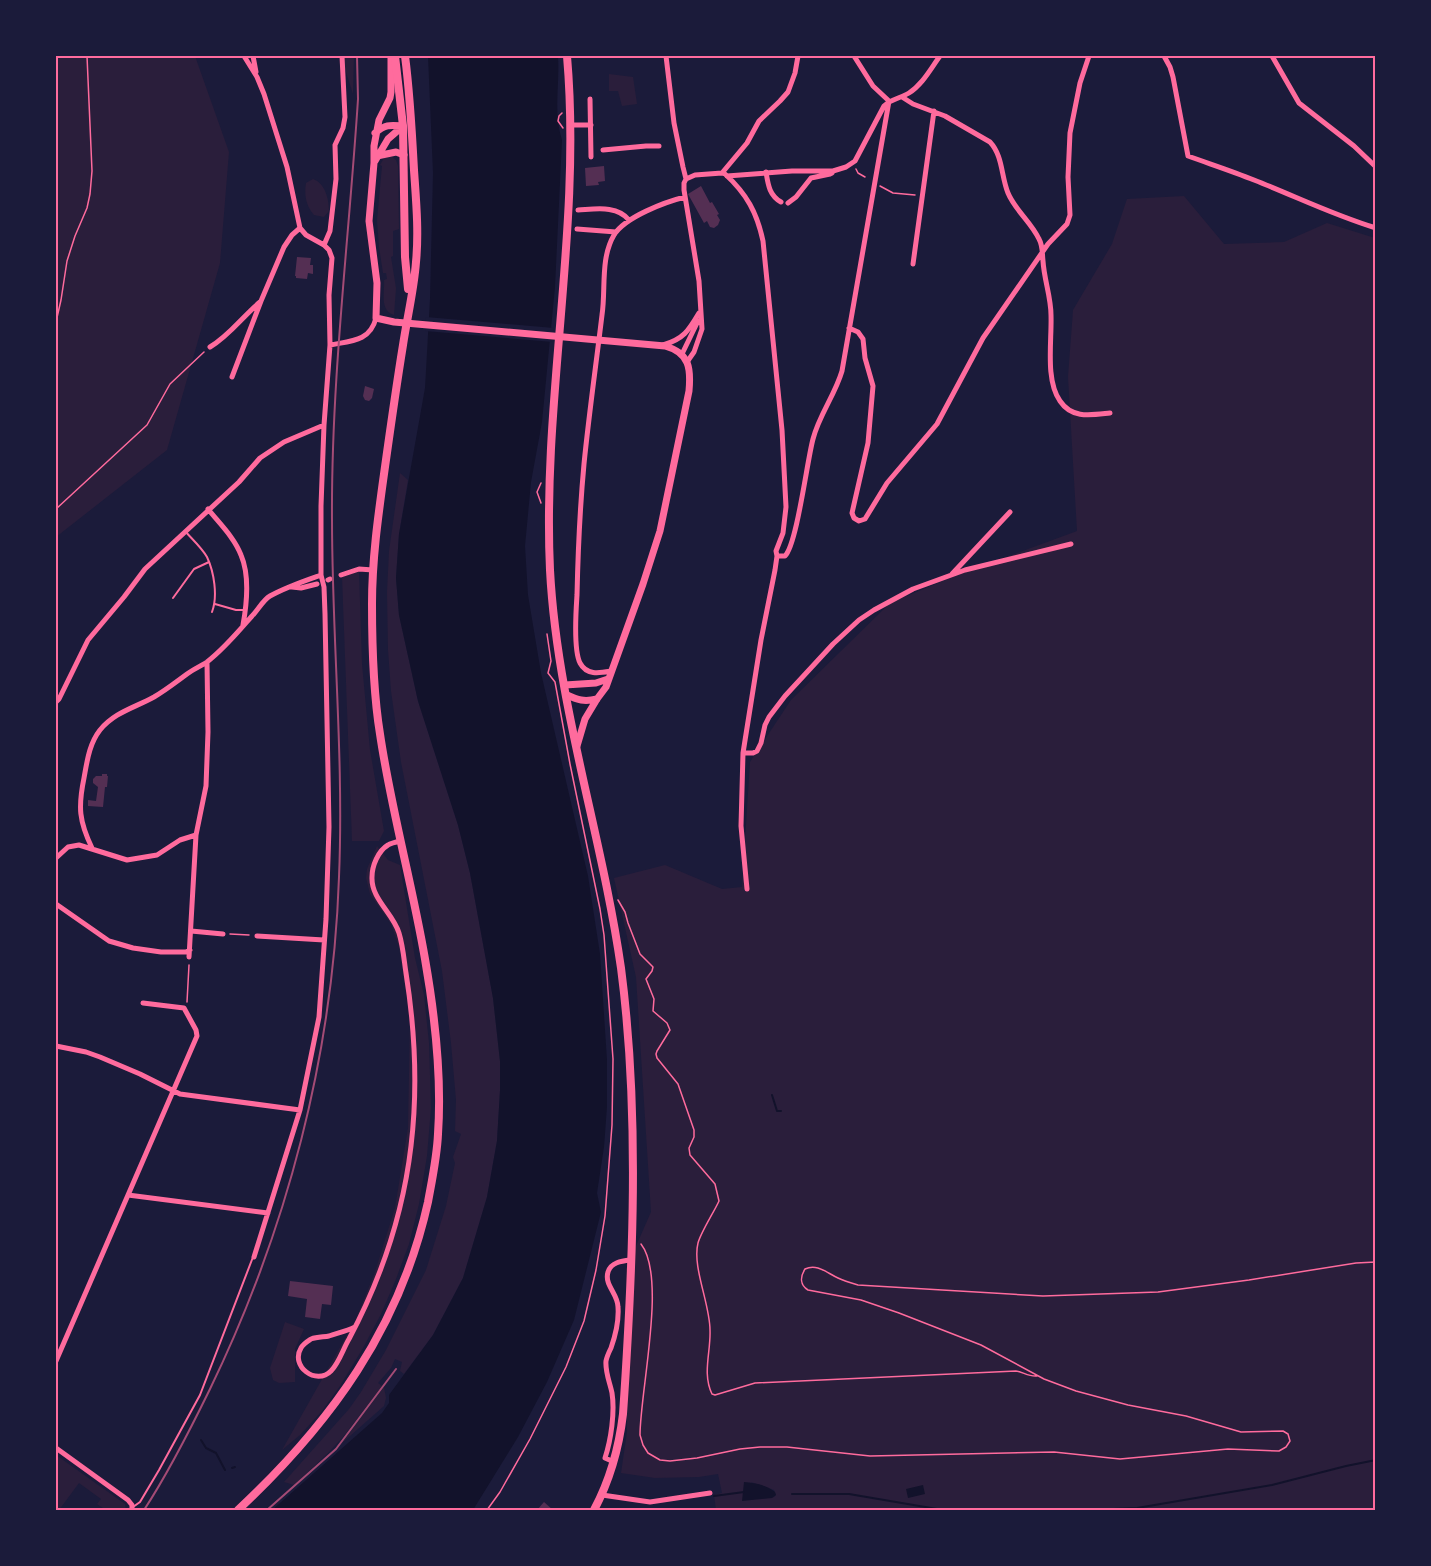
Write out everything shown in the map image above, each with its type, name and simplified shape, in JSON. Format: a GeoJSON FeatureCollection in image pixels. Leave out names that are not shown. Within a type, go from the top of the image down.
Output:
{"type":"FeatureCollection","features":[{"type":"Feature","properties":{"kind":"main road"},"geometry":{"type":"LineString","coordinates":[[393,56],[408,126],[404,155],[405,257],[410,302]]}},
{"type":"Feature","properties":{"kind":"main road"},"geometry":{"type":"LineString","coordinates":[[238,1510],[270,1479],[313,1431],[345,1391],[377,1341],[410,1268],[423,1223],[437,1147],[438,1076],[434,1025],[425,960],[390,792],[378,720],[373,665],[373,570],[379,513],[416,263],[417,218],[408,126],[405,56]]}},
{"type":"Feature","properties":{"kind":"main road"},"geometry":{"type":"LineString","coordinates":[[567,56],[568,214],[551,438],[549,510],[552,593],[565,685],[621,968],[631,1072],[632,1242],[623,1414],[614,1462],[594,1510]]}},
{"type":"Feature","properties":{"kind":"street"},"geometry":{"type":"LineString","coordinates":[[244,56],[257,77]]}},
{"type":"Feature","properties":{"kind":"street"},"geometry":{"type":"LineString","coordinates":[[253,56],[257,77],[287,167],[300,228],[306,235],[324,244],[332,258],[329,295],[330,345],[321,506],[329,826],[319,1017],[300,1110],[254,1257]]}},
{"type":"Feature","properties":{"kind":"street"},"geometry":{"type":"LineString","coordinates":[[324,244],[330,231],[336,179],[335,145],[343,128],[345,117],[342,56]]}},
{"type":"Feature","properties":{"kind":"street"},"geometry":{"type":"LineString","coordinates":[[330,345],[366,336],[376,318],[377,283],[369,221],[376,160],[375,133],[390,98],[393,56]]}},
{"type":"Feature","properties":{"kind":"street"},"geometry":{"type":"LineString","coordinates":[[666,56],[676,144],[687,179]]}},
{"type":"Feature","properties":{"kind":"street"},"geometry":{"type":"LineString","coordinates":[[724,174],[761,119],[788,92],[798,56]]}},
{"type":"Feature","properties":{"kind":"street"},"geometry":{"type":"LineString","coordinates":[[854,56],[873,86],[889,101]]}},
{"type":"Feature","properties":{"kind":"street"},"geometry":{"type":"LineString","coordinates":[[788,202],[796,197],[811,178],[830,174],[852,164],[882,109],[889,101],[902,97],[919,85],[940,56]]}},
{"type":"Feature","properties":{"kind":"street"},"geometry":{"type":"LineString","coordinates":[[849,328],[862,336],[866,363],[873,386],[868,443],[852,513],[859,521],[865,519],[887,483],[937,424],[980,343],[1043,252],[1069,220],[1070,133],[1080,83],[1089,56]]}},
{"type":"Feature","properties":{"kind":"street"},"geometry":{"type":"LineString","coordinates":[[1164,56],[1173,77],[1188,156],[1376,228]]}},
{"type":"Feature","properties":{"kind":"street"},"geometry":{"type":"LineString","coordinates":[[1272,56],[1299,103],[1354,146],[1376,167]]}},
{"type":"Feature","properties":{"kind":"street"},"geometry":{"type":"LineString","coordinates":[[902,97],[949,118],[993,145],[999,156],[1010,196],[1042,245],[1051,313],[1051,375],[1057,398],[1066,409],[1076,414],[1110,413]]}},
{"type":"Feature","properties":{"kind":"street"},"geometry":{"type":"LineString","coordinates":[[590,99],[591,157]]}},
{"type":"Feature","properties":{"kind":"street"},"geometry":{"type":"LineString","coordinates":[[777,556],[786,555],[790,547],[813,437],[839,380],[889,101]]}},
{"type":"Feature","properties":{"kind":"street"},"geometry":{"type":"LineString","coordinates":[[913,264],[934,111]]}},
{"type":"Feature","properties":{"kind":"street"},"geometry":{"type":"LineString","coordinates":[[566,127],[591,125]]}},
{"type":"Feature","properties":{"kind":"street"},"geometry":{"type":"LineString","coordinates":[[375,133],[384,126],[408,126]]}},
{"type":"Feature","properties":{"kind":"street"},"geometry":{"type":"LineString","coordinates":[[376,160],[388,139],[408,126]]}},
{"type":"Feature","properties":{"kind":"street"},"geometry":{"type":"LineString","coordinates":[[603,150],[659,146]]}},
{"type":"Feature","properties":{"kind":"street"},"geometry":{"type":"LineString","coordinates":[[376,160],[396,152],[404,155]]}},
{"type":"Feature","properties":{"kind":"street"},"geometry":{"type":"LineString","coordinates":[[687,362],[694,352],[702,329],[699,281],[685,197],[684,185],[687,179],[693,175],[833,171]]}},
{"type":"Feature","properties":{"kind":"street"},"geometry":{"type":"LineString","coordinates":[[766,172],[771,191],[774,197],[781,202]]}},
{"type":"Feature","properties":{"kind":"street"},"geometry":{"type":"LineString","coordinates":[[724,174],[754,209],[760,224],[785,476],[786,514],[783,534],[776,551],[744,753],[741,826],[747,889]]}},
{"type":"Feature","properties":{"kind":"street"},"geometry":{"type":"LineString","coordinates":[[612,671],[593,673],[580,663],[576,629],[585,455],[604,300],[606,262],[616,232],[622,225],[671,201],[685,197]]}},
{"type":"Feature","properties":{"kind":"street"},"geometry":{"type":"LineString","coordinates":[[578,210],[619,211],[630,220]]}},
{"type":"Feature","properties":{"kind":"street"},"geometry":{"type":"LineString","coordinates":[[232,377],[287,242],[300,228]]}},
{"type":"Feature","properties":{"kind":"street"},"geometry":{"type":"LineString","coordinates":[[578,229],[616,232]]}},
{"type":"Feature","properties":{"kind":"street"},"geometry":{"type":"LineString","coordinates":[[210,347],[228,335],[248,312],[261,302]]}},
{"type":"Feature","properties":{"kind":"street"},"geometry":{"type":"LineString","coordinates":[[660,345],[674,342],[682,337],[700,311]]}},
{"type":"Feature","properties":{"kind":"street"},"geometry":{"type":"LineString","coordinates":[[682,354],[697,323],[700,311]]}},
{"type":"Feature","properties":{"kind":"street"},"geometry":{"type":"LineString","coordinates":[[376,318],[394,322],[660,345],[670,347],[682,354],[687,362],[688,392],[660,531],[606,687],[585,719],[577,746]]}},
{"type":"Feature","properties":{"kind":"street"},"geometry":{"type":"LineString","coordinates":[[56,702],[88,640],[145,569],[207,509],[239,482],[263,456],[284,442],[324,424]]}},
{"type":"Feature","properties":{"kind":"street"},"geometry":{"type":"LineString","coordinates":[[207,509],[234,540],[242,556],[246,575],[247,602],[243,627]]}},
{"type":"Feature","properties":{"kind":"street"},"geometry":{"type":"LineString","coordinates":[[951,575],[1010,512]]}},
{"type":"Feature","properties":{"kind":"street"},"geometry":{"type":"LineString","coordinates":[[744,753],[758,751],[765,725],[779,704],[833,644],[859,620],[874,610],[913,589],[965,570],[1071,544]]}},
{"type":"Feature","properties":{"kind":"street"},"geometry":{"type":"LineString","coordinates":[[341,574],[359,569],[373,570]]}},
{"type":"Feature","properties":{"kind":"street"},"geometry":{"type":"LineString","coordinates":[[92,848],[83,829],[80,811],[87,759],[99,731],[122,712],[151,699],[207,662],[226,646],[268,597],[321,575]]}},
{"type":"Feature","properties":{"kind":"street"},"geometry":{"type":"LineString","coordinates":[[290,587],[301,588],[317,584]]}},
{"type":"Feature","properties":{"kind":"street"},"geometry":{"type":"LineString","coordinates":[[56,904],[109,941],[133,948],[189,953],[196,835],[206,786],[207,662]]}},
{"type":"Feature","properties":{"kind":"street"},"geometry":{"type":"LineString","coordinates":[[565,685],[596,683],[608,679]]}},
{"type":"Feature","properties":{"kind":"street"},"geometry":{"type":"LineString","coordinates":[[567,695],[579,701],[597,699]]}},
{"type":"Feature","properties":{"kind":"street"},"geometry":{"type":"LineString","coordinates":[[56,858],[68,847],[79,845],[127,860],[157,855],[180,840],[196,835]]}},
{"type":"Feature","properties":{"kind":"street"},"geometry":{"type":"LineString","coordinates":[[355,1327],[305,1343],[299,1354],[302,1369],[318,1377],[330,1372],[355,1327],[374,1286],[395,1227],[404,1188],[411,1142],[415,1049],[412,1013],[399,934],[376,895],[372,877],[374,864],[381,850],[389,844],[401,841]]}},
{"type":"Feature","properties":{"kind":"street"},"geometry":{"type":"LineString","coordinates":[[191,931],[223,934]]}},
{"type":"Feature","properties":{"kind":"street"},"geometry":{"type":"LineString","coordinates":[[257,936],[324,940]]}},
{"type":"Feature","properties":{"kind":"street"},"geometry":{"type":"LineString","coordinates":[[56,1361],[197,1034],[186,1009],[178,1006],[143,1004]]}},
{"type":"Feature","properties":{"kind":"street"},"geometry":{"type":"LineString","coordinates":[[56,1046],[100,1057],[180,1094],[300,1110]]}},
{"type":"Feature","properties":{"kind":"street"},"geometry":{"type":"LineString","coordinates":[[128,1195],[268,1213]]}},
{"type":"Feature","properties":{"kind":"street"},"geometry":{"type":"LineString","coordinates":[[614,1462],[606,1458],[612,1421],[613,1395],[606,1364],[618,1326],[619,1309],[618,1299],[607,1276],[613,1265],[631,1260]]}},
{"type":"Feature","properties":{"kind":"street"},"geometry":{"type":"LineString","coordinates":[[56,1448],[128,1500],[133,1509]]}},
{"type":"Feature","properties":{"kind":"street"},"geometry":{"type":"LineString","coordinates":[[602,1495],[650,1502],[710,1493]]}},
{"type":"Feature","properties":{"kind":"lane"},"geometry":{"type":"LineString","coordinates":[[185,531],[206,555],[209,562],[215,604],[212,612]]}},
{"type":"Feature","properties":{"kind":"lane"},"geometry":{"type":"LineString","coordinates":[[173,598],[194,569],[209,562]]}},
{"type":"Feature","properties":{"kind":"lane"},"geometry":{"type":"LineString","coordinates":[[215,604],[245,610]]}},
{"type":"Feature","properties":{"kind":"lane"},"geometry":{"type":"LineString","coordinates":[[133,1509],[140,1502],[156,1475],[200,1395],[254,1257]]}},
{"type":"Feature","properties":{"kind":"path"},"geometry":{"type":"LineString","coordinates":[[56,322],[67,261],[90,194],[92,171],[87,56]]}},
{"type":"Feature","properties":{"kind":"path"},"geometry":{"type":"LineString","coordinates":[[563,112],[558,121],[559,125],[566,127]]}},
{"type":"Feature","properties":{"kind":"path"},"geometry":{"type":"LineString","coordinates":[[852,164],[858,173],[865,177]]}},
{"type":"Feature","properties":{"kind":"path"},"geometry":{"type":"LineString","coordinates":[[879,186],[894,193],[914,194],[917,198]]}},
{"type":"Feature","properties":{"kind":"path"},"geometry":{"type":"LineString","coordinates":[[56,509],[147,425],[170,384],[210,347]]}},
{"type":"Feature","properties":{"kind":"path"},"geometry":{"type":"LineString","coordinates":[[487,1510],[526,1448],[566,1367],[584,1321],[596,1270],[604,1216],[612,1125],[613,1059],[603,926],[555,682],[548,673],[551,661]]}},
{"type":"Feature","properties":{"kind":"path"},"geometry":{"type":"LineString","coordinates":[[609,899],[618,900],[622,905],[640,954],[653,967],[646,979],[654,999],[653,1011],[667,1023],[670,1030],[656,1054],[678,1084],[691,1119],[694,1137],[690,1155],[715,1184],[720,1201],[698,1243],[698,1265],[710,1330],[706,1373],[712,1394],[755,1383],[1016,1371],[1037,1376]]}},
{"type":"Feature","properties":{"kind":"path"},"geometry":{"type":"LineString","coordinates":[[223,934],[257,936]]}},
{"type":"Feature","properties":{"kind":"path"},"geometry":{"type":"LineString","coordinates":[[186,1009],[189,953]]}},
{"type":"Feature","properties":{"kind":"path"},"geometry":{"type":"LineString","coordinates":[[632,1242],[639,1242],[643,1245],[649,1263],[653,1290],[640,1435],[645,1450],[660,1460],[670,1461],[760,1447],[861,1455],[1054,1452],[1120,1459],[1228,1449],[1276,1452],[1284,1449],[1290,1441],[1288,1434],[1283,1431],[1234,1430],[1196,1418],[1128,1406],[1064,1387],[1037,1376],[981,1345],[899,1313],[851,1298],[808,1290],[801,1282],[803,1271],[812,1267],[849,1282],[876,1287],[1042,1296],[1158,1292],[1376,1262]]}},
{"type":"Feature","properties":{"kind":"shaded area"},"geometry":{"type":"Polygon","coordinates":[[[56,56],[195,56],[229,152],[220,263],[167,450],[56,537],[56,56]]]}},
{"type":"Feature","properties":{"kind":"shaded area"},"geometry":{"type":"Polygon","coordinates":[[[344,56],[354,56],[353,94],[345,69],[344,56]]]}},
{"type":"Feature","properties":{"kind":"shaded area"},"geometry":{"type":"Polygon","coordinates":[[[428,56],[558,56],[557,109],[562,140],[555,287],[542,422],[531,482],[525,546],[528,595],[541,673],[588,876],[600,954],[607,1060],[604,1147],[597,1193],[601,1212],[574,1320],[547,1382],[518,1437],[473,1510],[272,1510],[382,1413],[389,1403],[389,1395],[433,1335],[463,1278],[487,1197],[497,1141],[500,1061],[493,998],[470,873],[458,825],[418,701],[399,615],[396,578],[399,534],[425,388],[433,173],[428,56]]]}},
{"type":"Feature","properties":{"kind":"shaded area"},"geometry":{"type":"Polygon","coordinates":[[[609,74],[633,77],[637,104],[622,106],[618,91],[609,91],[609,74]]]}},
{"type":"Feature","properties":{"kind":"shaded area"},"geometry":{"type":"Polygon","coordinates":[[[391,156],[396,160],[398,166],[399,229],[393,231],[393,256],[391,257],[396,288],[394,315],[386,309],[384,300],[384,280],[387,279],[386,273],[383,273],[377,220],[382,166],[380,165],[384,158],[391,156]]]}},
{"type":"Feature","properties":{"kind":"shaded area"},"geometry":{"type":"Polygon","coordinates":[[[313,179],[321,184],[327,197],[329,211],[324,217],[314,215],[306,200],[306,183],[313,179]]]}},
{"type":"Feature","properties":{"kind":"shaded area"},"geometry":{"type":"Polygon","coordinates":[[[1184,196],[1224,244],[1284,242],[1327,223],[1375,238],[1375,1510],[716,1510],[714,1495],[722,1493],[718,1474],[655,1478],[621,1473],[627,1432],[626,1269],[651,1212],[636,977],[614,878],[665,865],[722,889],[742,887],[750,762],[791,700],[890,603],[955,576],[1077,531],[1068,377],[1073,310],[1112,244],[1127,199],[1184,196]],[[751,1482],[766,1498],[776,1495],[774,1490],[751,1482]]]}},
{"type":"Feature","properties":{"kind":"shaded area"},"geometry":{"type":"Polygon","coordinates":[[[400,473],[408,480],[399,534],[396,578],[399,615],[418,701],[458,825],[470,873],[493,998],[500,1061],[497,1141],[487,1197],[463,1278],[433,1335],[404,1374],[400,1371],[402,1362],[395,1359],[391,1368],[378,1383],[382,1386],[343,1437],[294,1485],[284,1482],[349,1409],[361,1392],[386,1350],[426,1270],[446,1206],[455,1163],[453,1157],[461,1134],[455,1131],[456,1100],[442,971],[401,762],[391,691],[387,592],[389,551],[400,473]]]}},
{"type":"Feature","properties":{"kind":"shaded area"},"geometry":{"type":"Polygon","coordinates":[[[359,571],[362,664],[370,750],[384,831],[379,841],[352,841],[342,577],[359,571]]]}},
{"type":"Feature","properties":{"kind":"shaded area"},"geometry":{"type":"Polygon","coordinates":[[[377,846],[388,860],[400,865],[415,958],[424,995],[429,1043],[431,1108],[427,1156],[409,1244],[381,1314],[340,1386],[322,1411],[300,1435],[282,1450],[356,1319],[375,1272],[395,1208],[408,1128],[410,1019],[399,947],[391,924],[370,894],[366,878],[367,869],[377,846]]]}},
{"type":"Feature","properties":{"kind":"shaded area"},"geometry":{"type":"Polygon","coordinates":[[[285,1322],[304,1329],[295,1349],[295,1382],[279,1383],[273,1380],[270,1368],[285,1322]]]}},
{"type":"Feature","properties":{"kind":"shaded area"},"geometry":{"type":"Polygon","coordinates":[[[384,1387],[386,1398],[384,1406],[342,1443],[384,1387]]]}},
{"type":"Feature","properties":{"kind":"shaded area"},"geometry":{"type":"Polygon","coordinates":[[[56,1455],[125,1504],[126,1510],[106,1510],[97,1504],[101,1499],[79,1483],[59,1510],[56,1510],[56,1455]]]}},
{"type":"Feature","properties":{"kind":"shaded area"},"geometry":{"type":"Polygon","coordinates":[[[744,1482],[765,1486],[776,1495],[772,1498],[742,1501],[744,1482]]]}},
{"type":"Feature","properties":{"kind":"shaded area"},"geometry":{"type":"Polygon","coordinates":[[[923,1485],[925,1494],[908,1498],[906,1489],[923,1485]]]}},
{"type":"Feature","properties":{"kind":"pier"},"geometry":{"type":"Polygon","coordinates":[[[426,317],[554,328],[553,342],[425,331],[426,317]]]}},
{"type":"Feature","properties":{"kind":"building"},"geometry":{"type":"Polygon","coordinates":[[[604,166],[605,181],[598,182],[599,185],[586,186],[585,168],[604,166]]]}},
{"type":"Feature","properties":{"kind":"building"},"geometry":{"type":"Polygon","coordinates":[[[701,186],[719,214],[717,215],[720,220],[714,228],[710,227],[707,221],[704,223],[688,194],[701,186]]]}},
{"type":"Feature","properties":{"kind":"building"},"geometry":{"type":"Polygon","coordinates":[[[297,257],[311,258],[310,265],[313,265],[313,274],[308,273],[307,279],[295,276],[297,257]]]}},
{"type":"Feature","properties":{"kind":"building"},"geometry":{"type":"Polygon","coordinates":[[[365,386],[374,389],[369,401],[363,396],[365,386]]]}},
{"type":"Feature","properties":{"kind":"building"},"geometry":{"type":"Polygon","coordinates":[[[102,774],[108,776],[103,807],[88,806],[88,800],[96,801],[98,787],[93,783],[93,779],[102,774]]]}},
{"type":"Feature","properties":{"kind":"building"},"geometry":{"type":"Polygon","coordinates":[[[290,1281],[333,1286],[331,1305],[322,1304],[320,1319],[305,1317],[307,1299],[288,1296],[290,1281]]]}},
{"type":"Feature","properties":{"kind":"building"},"geometry":{"type":"Polygon","coordinates":[[[544,1502],[553,1510],[537,1510],[544,1502]]]}},
{"type":"Feature","properties":{"kind":"waterway"},"geometry":{"type":"LineString","coordinates":[[772,1095],[777,1111],[781,1111]]}},
{"type":"Feature","properties":{"kind":"waterway"},"geometry":{"type":"LineString","coordinates":[[201,1440],[206,1448],[216,1453],[225,1470]]}},
{"type":"Feature","properties":{"kind":"waterway"},"geometry":{"type":"LineString","coordinates":[[1089,1510],[1137,1508],[1272,1485],[1376,1460]]}},
{"type":"Feature","properties":{"kind":"waterway"},"geometry":{"type":"LineString","coordinates":[[714,1496],[744,1492]]}},
{"type":"Feature","properties":{"kind":"waterway"},"geometry":{"type":"LineString","coordinates":[[792,1494],[849,1494],[937,1509],[986,1510]]}},
{"type":"Feature","properties":{"kind":"railway"},"geometry":{"type":"LineString","coordinates":[[144,1510],[171,1466],[210,1389],[262,1267],[301,1140],[316,1075],[327,1010],[335,944],[340,832],[332,467],[337,362],[358,99],[357,56]]}},
{"type":"Feature","properties":{"kind":"railway"},"geometry":{"type":"LineString","coordinates":[[267,1510],[336,1449],[396,1369]]}}]}
